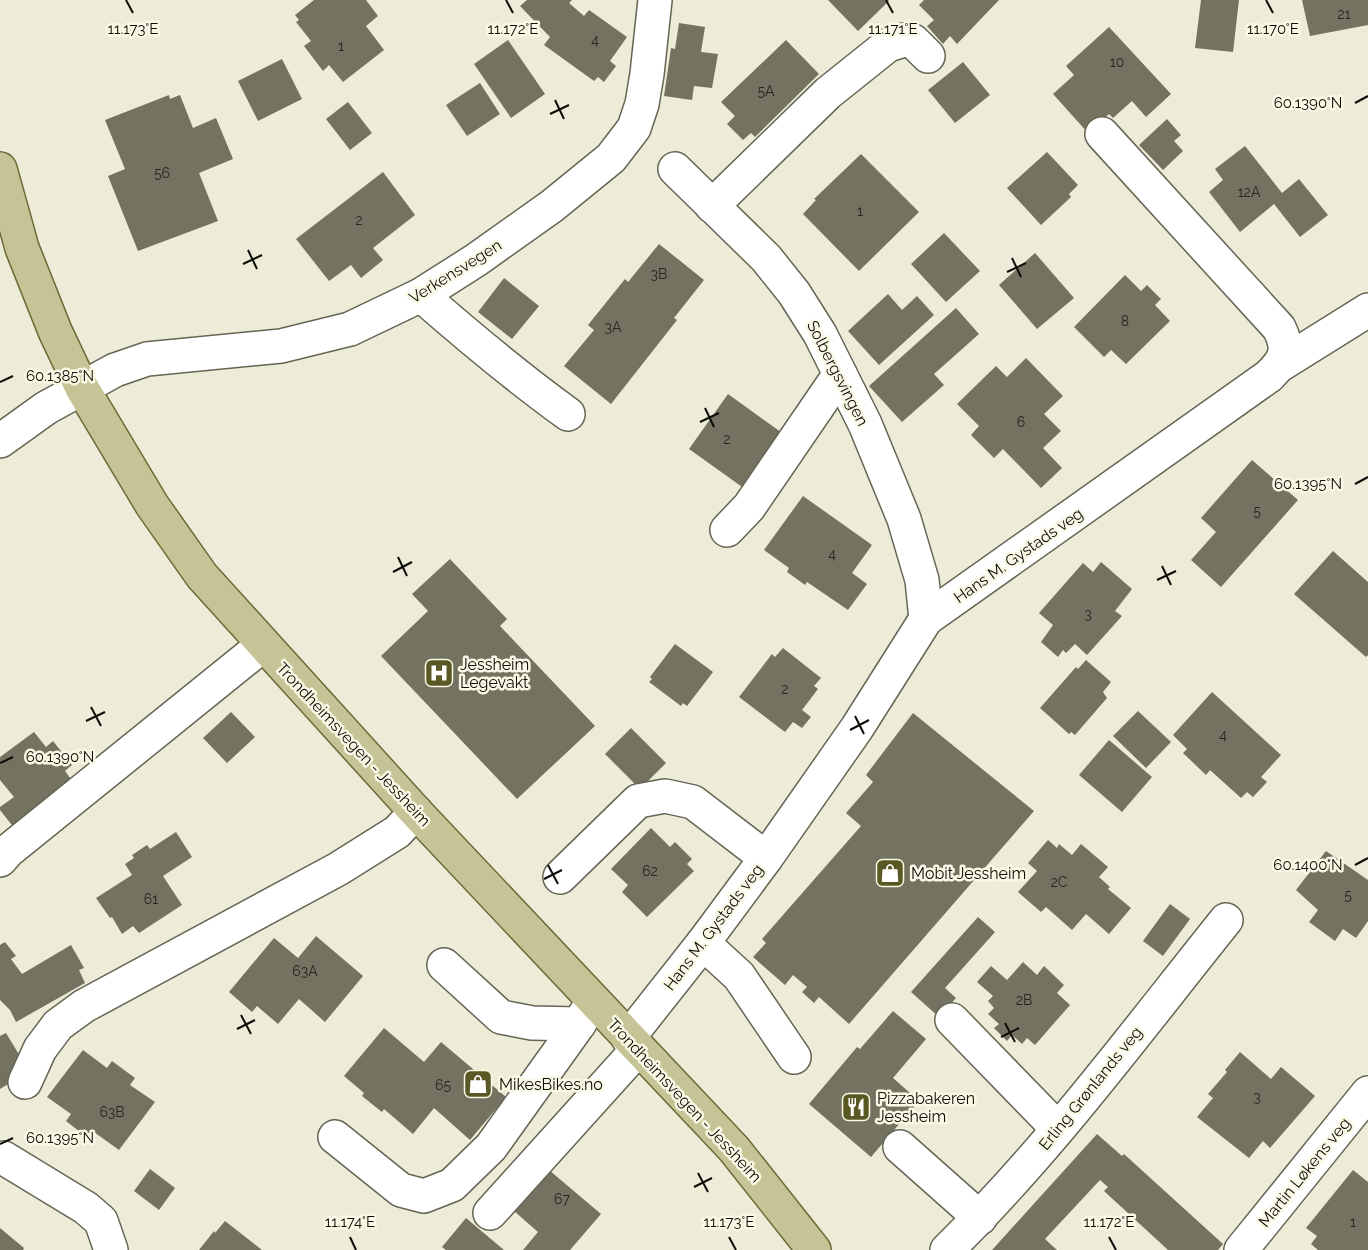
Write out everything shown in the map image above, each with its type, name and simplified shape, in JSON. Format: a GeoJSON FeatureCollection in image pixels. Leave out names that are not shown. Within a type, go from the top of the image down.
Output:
{"type":"FeatureCollection","features":[{"type":"Feature","properties":{"kind":"main road","name":"Trondheimsvegen - Jessheim"},"geometry":{"type":"LineString","coordinates":[[0,169],[22,248],[55,332],[82,388],[158,514],[202,576],[416,812],[586,1013],[633,1043],[734,1149],[814,1250]]}},
{"type":"Feature","properties":{"kind":"street","name":"Verkensvegen"},"geometry":{"type":"LineString","coordinates":[[0,441],[46,408],[116,370],[147,359],[281,346],[350,329],[422,295],[476,260],[611,158],[634,128],[642,104],[647,74],[655,0]]}},
{"type":"Feature","properties":{"kind":"street"},"geometry":{"type":"LineString","coordinates":[[712,206],[828,93],[888,45],[904,40],[913,41],[928,56]]}},
{"type":"Feature","properties":{"kind":"street"},"geometry":{"type":"LineString","coordinates":[[1102,134],[1279,328],[1286,341],[1285,354],[1280,365]]}},
{"type":"Feature","properties":{"kind":"street","name":"Solbergsvingen"},"geometry":{"type":"LineString","coordinates":[[675,169],[766,258],[794,293],[820,334],[865,424],[904,519],[922,580],[926,620]]}},
{"type":"Feature","properties":{"kind":"street"},"geometry":{"type":"LineString","coordinates":[[422,295],[493,356],[568,414]]}},
{"type":"Feature","properties":{"kind":"street","name":"Hans M. Gystads veg"},"geometry":{"type":"LineString","coordinates":[[490,1213],[633,1043],[857,728],[926,620],[1269,376],[1280,365],[1368,310]]}},
{"type":"Feature","properties":{"kind":"street"},"geometry":{"type":"LineString","coordinates":[[726,530],[754,501],[840,374]]}},
{"type":"Feature","properties":{"kind":"street"},"geometry":{"type":"LineString","coordinates":[[3,855],[263,645]]}},
{"type":"Feature","properties":{"kind":"street"},"geometry":{"type":"LineString","coordinates":[[560,877],[638,801],[665,796],[693,802],[766,858]]}},
{"type":"Feature","properties":{"kind":"street"},"geometry":{"type":"LineString","coordinates":[[25,1082],[40,1050],[58,1026],[84,1006],[338,869],[397,832],[416,812]]}},
{"type":"Feature","properties":{"kind":"street","name":"Erling Grønlands veg"},"geometry":{"type":"LineString","coordinates":[[947,1250],[980,1218],[1058,1129],[1226,920]]}},
{"type":"Feature","properties":{"kind":"street"},"geometry":{"type":"LineString","coordinates":[[703,943],[739,976],[794,1057]]}},
{"type":"Feature","properties":{"kind":"street"},"geometry":{"type":"LineString","coordinates":[[444,965],[501,1017],[532,1023],[586,1013]]}},
{"type":"Feature","properties":{"kind":"street"},"geometry":{"type":"LineString","coordinates":[[335,1137],[401,1190],[424,1196],[452,1185],[491,1146],[586,1013]]}},
{"type":"Feature","properties":{"kind":"street"},"geometry":{"type":"LineString","coordinates":[[952,1020],[1058,1129]]}},
{"type":"Feature","properties":{"kind":"street","name":"Martin Løkens veg"},"geometry":{"type":"LineString","coordinates":[[1240,1250],[1368,1093]]}},
{"type":"Feature","properties":{"kind":"street"},"geometry":{"type":"LineString","coordinates":[[900,1147],[980,1218]]}},
{"type":"Feature","properties":{"kind":"street"},"geometry":{"type":"LineString","coordinates":[[4,1158],[86,1208],[101,1221],[111,1250]]}},
{"type":"Feature","properties":{"kind":"building"},"geometry":{"type":"Polygon","coordinates":[[[314,0],[366,0],[378,16],[366,26],[384,50],[343,82],[329,65],[323,71],[304,46],[311,41],[296,22],[299,20],[295,15],[314,0]]]}},
{"type":"Feature","properties":{"kind":"building"},"geometry":{"type":"Polygon","coordinates":[[[527,0],[572,0],[569,3],[584,16],[589,10],[627,37],[610,61],[616,66],[604,82],[598,77],[594,81],[544,45],[550,37],[520,6],[527,0]]]}},
{"type":"Feature","properties":{"kind":"building"},"geometry":{"type":"Polygon","coordinates":[[[828,0],[888,0],[889,1],[858,31],[828,0]]]}},
{"type":"Feature","properties":{"kind":"building"},"geometry":{"type":"Polygon","coordinates":[[[924,0],[999,0],[957,44],[950,36],[943,44],[927,26],[934,20],[919,5],[924,0]]]}},
{"type":"Feature","properties":{"kind":"building"},"geometry":{"type":"Polygon","coordinates":[[[1201,0],[1239,0],[1233,52],[1195,48],[1201,0]]]}},
{"type":"Feature","properties":{"kind":"building"},"geometry":{"type":"Polygon","coordinates":[[[1302,0],[1368,0],[1368,25],[1310,36],[1302,0]]]}},
{"type":"Feature","properties":{"kind":"building"},"geometry":{"type":"Polygon","coordinates":[[[679,23],[705,27],[701,52],[718,54],[712,88],[694,86],[692,100],[664,96],[671,48],[675,49],[679,23]]]}},
{"type":"Feature","properties":{"kind":"building"},"geometry":{"type":"Polygon","coordinates":[[[1109,27],[1171,94],[1146,117],[1132,101],[1113,118],[1109,114],[1088,133],[1053,94],[1074,75],[1066,66],[1109,27]]]}},
{"type":"Feature","properties":{"kind":"building"},"geometry":{"type":"Polygon","coordinates":[[[508,40],[545,94],[511,118],[474,64],[508,40]]]}},
{"type":"Feature","properties":{"kind":"building"},"geometry":{"type":"Polygon","coordinates":[[[786,40],[819,74],[755,137],[751,133],[743,140],[727,124],[735,116],[721,102],[786,40]]]}},
{"type":"Feature","properties":{"kind":"building"},"geometry":{"type":"Polygon","coordinates":[[[282,59],[302,99],[258,121],[238,81],[282,59]]]}},
{"type":"Feature","properties":{"kind":"building"},"geometry":{"type":"Polygon","coordinates":[[[963,62],[990,95],[955,123],[928,90],[963,62]]]}},
{"type":"Feature","properties":{"kind":"building"},"geometry":{"type":"Polygon","coordinates":[[[480,83],[500,114],[467,136],[446,105],[480,83]]]}},
{"type":"Feature","properties":{"kind":"building"},"geometry":{"type":"Polygon","coordinates":[[[169,95],[170,99],[180,95],[193,128],[216,118],[233,159],[199,173],[218,221],[138,251],[108,176],[125,169],[105,120],[169,95]]]}},
{"type":"Feature","properties":{"kind":"building"},"geometry":{"type":"Polygon","coordinates":[[[348,102],[372,133],[350,150],[326,119],[348,102]]]}},
{"type":"Feature","properties":{"kind":"building"},"geometry":{"type":"Polygon","coordinates":[[[1167,119],[1181,135],[1174,141],[1183,151],[1163,170],[1139,145],[1167,119]]]}},
{"type":"Feature","properties":{"kind":"building"},"geometry":{"type":"Polygon","coordinates":[[[1245,146],[1282,193],[1299,179],[1328,215],[1300,237],[1274,204],[1240,232],[1209,192],[1223,180],[1215,169],[1245,146]]]}},
{"type":"Feature","properties":{"kind":"building"},"geometry":{"type":"Polygon","coordinates":[[[1047,152],[1078,185],[1069,194],[1071,197],[1041,225],[1007,188],[1047,152]]]}},
{"type":"Feature","properties":{"kind":"building"},"geometry":{"type":"Polygon","coordinates":[[[861,154],[919,212],[859,271],[803,214],[816,200],[814,199],[861,154]]]}},
{"type":"Feature","properties":{"kind":"building"},"geometry":{"type":"Polygon","coordinates":[[[383,172],[415,215],[373,248],[383,260],[361,278],[351,265],[329,281],[296,239],[383,172]]]}},
{"type":"Feature","properties":{"kind":"building"},"geometry":{"type":"Polygon","coordinates":[[[944,233],[980,271],[946,302],[911,264],[944,233]]]}},
{"type":"Feature","properties":{"kind":"building"},"geometry":{"type":"Polygon","coordinates":[[[659,244],[704,280],[674,318],[677,320],[611,404],[564,366],[594,330],[588,325],[625,279],[628,282],[659,244]]]}},
{"type":"Feature","properties":{"kind":"building"},"geometry":{"type":"Polygon","coordinates":[[[1035,253],[1074,298],[1037,329],[999,285],[1035,253]]]}},
{"type":"Feature","properties":{"kind":"building"},"geometry":{"type":"Polygon","coordinates":[[[1125,275],[1141,291],[1147,285],[1161,299],[1155,305],[1170,321],[1126,364],[1111,350],[1104,357],[1074,327],[1125,275]]]}},
{"type":"Feature","properties":{"kind":"building"},"geometry":{"type":"Polygon","coordinates":[[[504,278],[539,306],[512,339],[478,312],[504,278]]]}},
{"type":"Feature","properties":{"kind":"building"},"geometry":{"type":"Polygon","coordinates":[[[888,294],[902,310],[917,296],[934,315],[879,365],[848,331],[888,294]]]}},
{"type":"Feature","properties":{"kind":"building"},"geometry":{"type":"Polygon","coordinates":[[[956,308],[979,334],[934,374],[944,385],[902,422],[869,386],[956,308]]]}},
{"type":"Feature","properties":{"kind":"building"},"geometry":{"type":"Polygon","coordinates":[[[1026,358],[1063,396],[1044,414],[1061,431],[1043,448],[1062,468],[1041,488],[1003,449],[994,458],[971,435],[979,426],[957,404],[996,366],[1007,377],[1026,358]]]}},
{"type":"Feature","properties":{"kind":"building"},"geometry":{"type":"Polygon","coordinates":[[[728,394],[785,435],[745,489],[689,449],[728,394]]]}},
{"type":"Feature","properties":{"kind":"building"},"geometry":{"type":"Polygon","coordinates":[[[1252,460],[1298,500],[1221,587],[1191,560],[1216,532],[1201,518],[1252,460]]]}},
{"type":"Feature","properties":{"kind":"building"},"geometry":{"type":"Polygon","coordinates":[[[803,496],[872,545],[852,573],[867,584],[848,610],[807,582],[805,585],[787,572],[789,568],[764,550],[803,496]]]}},
{"type":"Feature","properties":{"kind":"building"},"geometry":{"type":"Polygon","coordinates":[[[1333,551],[1368,582],[1368,655],[1366,657],[1294,594],[1333,551]]]}},
{"type":"Feature","properties":{"kind":"building"},"geometry":{"type":"Polygon","coordinates":[[[450,559],[507,619],[500,626],[595,726],[517,799],[381,656],[428,611],[412,594],[450,559]]]}},
{"type":"Feature","properties":{"kind":"building"},"geometry":{"type":"Polygon","coordinates":[[[1101,562],[1132,589],[1115,611],[1122,616],[1087,655],[1075,644],[1066,653],[1063,650],[1058,657],[1041,642],[1053,625],[1039,613],[1083,563],[1093,572],[1101,562]]]}},
{"type":"Feature","properties":{"kind":"building"},"geometry":{"type":"Polygon","coordinates":[[[675,644],[713,672],[687,706],[683,703],[681,706],[649,682],[652,679],[650,677],[675,644]]]}},
{"type":"Feature","properties":{"kind":"building"},"geometry":{"type":"Polygon","coordinates":[[[783,648],[821,678],[814,686],[818,689],[802,710],[811,717],[802,728],[793,722],[785,732],[739,697],[772,654],[775,657],[783,648]]]}},
{"type":"Feature","properties":{"kind":"building"},"geometry":{"type":"Polygon","coordinates":[[[1086,660],[1111,682],[1103,692],[1107,698],[1075,735],[1071,732],[1069,734],[1040,708],[1076,667],[1078,669],[1086,660]]]}},
{"type":"Feature","properties":{"kind":"building"},"geometry":{"type":"Polygon","coordinates":[[[1212,692],[1281,755],[1261,777],[1267,782],[1253,797],[1247,792],[1241,798],[1210,770],[1206,775],[1183,753],[1187,749],[1173,735],[1212,692]]]}},
{"type":"Feature","properties":{"kind":"building"},"geometry":{"type":"Polygon","coordinates":[[[1138,711],[1171,742],[1146,768],[1113,736],[1138,711]]]}},
{"type":"Feature","properties":{"kind":"building"},"geometry":{"type":"Polygon","coordinates":[[[231,712],[255,737],[227,763],[203,738],[231,712]]]}},
{"type":"Feature","properties":{"kind":"building"},"geometry":{"type":"Polygon","coordinates":[[[913,713],[1034,811],[849,1024],[819,997],[814,1003],[802,992],[807,987],[793,975],[785,985],[753,957],[766,943],[762,939],[861,826],[846,813],[873,782],[866,775],[913,713]]]}},
{"type":"Feature","properties":{"kind":"building"},"geometry":{"type":"Polygon","coordinates":[[[631,728],[666,763],[640,789],[605,754],[631,728]]]}},
{"type":"Feature","properties":{"kind":"building"},"geometry":{"type":"Polygon","coordinates":[[[34,732],[46,747],[53,741],[72,765],[65,771],[76,786],[15,829],[0,810],[0,807],[14,797],[0,780],[0,757],[34,732]]]}},
{"type":"Feature","properties":{"kind":"building"},"geometry":{"type":"Polygon","coordinates":[[[1109,740],[1152,777],[1122,812],[1079,775],[1109,740]]]}},
{"type":"Feature","properties":{"kind":"building"},"geometry":{"type":"Polygon","coordinates":[[[651,828],[670,847],[675,842],[692,859],[687,864],[694,871],[647,917],[622,892],[628,885],[611,869],[651,828]]]}},
{"type":"Feature","properties":{"kind":"building"},"geometry":{"type":"Polygon","coordinates":[[[176,832],[192,857],[163,876],[182,905],[139,933],[133,926],[122,934],[112,917],[110,918],[96,898],[132,875],[125,864],[134,858],[132,855],[147,845],[150,849],[176,832]]]}},
{"type":"Feature","properties":{"kind":"building"},"geometry":{"type":"Polygon","coordinates":[[[1048,840],[1057,848],[1059,844],[1072,855],[1081,844],[1108,867],[1099,877],[1110,887],[1108,889],[1131,908],[1109,934],[1086,914],[1072,930],[1046,907],[1041,912],[1018,892],[1037,871],[1028,863],[1048,840]]]}},
{"type":"Feature","properties":{"kind":"building"},"geometry":{"type":"Polygon","coordinates":[[[1326,851],[1368,880],[1368,921],[1356,938],[1343,929],[1335,941],[1309,922],[1318,910],[1296,890],[1326,851]]]}},
{"type":"Feature","properties":{"kind":"building"},"geometry":{"type":"Polygon","coordinates":[[[1170,904],[1190,919],[1163,956],[1143,941],[1170,904]]]}},
{"type":"Feature","properties":{"kind":"building"},"geometry":{"type":"Polygon","coordinates":[[[978,917],[995,932],[945,988],[956,998],[939,1017],[911,992],[978,917]]]}},
{"type":"Feature","properties":{"kind":"building"},"geometry":{"type":"Polygon","coordinates":[[[316,936],[363,976],[325,1022],[299,999],[278,1024],[257,1006],[252,1012],[229,992],[274,938],[298,958],[316,936]]]}},
{"type":"Feature","properties":{"kind":"building"},"geometry":{"type":"Polygon","coordinates":[[[5,942],[16,956],[11,959],[22,974],[71,945],[84,968],[79,970],[85,983],[16,1022],[10,1010],[0,1000],[0,945],[5,942]]]}},
{"type":"Feature","properties":{"kind":"building"},"geometry":{"type":"Polygon","coordinates":[[[1023,962],[1037,975],[1044,966],[1064,985],[1057,993],[1070,1005],[1035,1045],[1027,1038],[1022,1044],[1012,1035],[1007,1041],[994,1028],[999,1024],[988,1014],[994,1008],[988,1001],[993,996],[977,982],[991,966],[1007,980],[1023,962]]]}},
{"type":"Feature","properties":{"kind":"building"},"geometry":{"type":"Polygon","coordinates":[[[893,1011],[926,1039],[893,1078],[919,1101],[871,1157],[809,1104],[857,1047],[860,1049],[893,1011]]]}},
{"type":"Feature","properties":{"kind":"building"},"geometry":{"type":"Polygon","coordinates":[[[384,1028],[424,1062],[441,1042],[506,1097],[470,1140],[434,1108],[413,1134],[384,1109],[382,1112],[362,1096],[364,1093],[344,1076],[384,1028]]]}},
{"type":"Feature","properties":{"kind":"building"},"geometry":{"type":"Polygon","coordinates":[[[6,1033],[29,1071],[0,1089],[0,1036],[6,1033]]]}},
{"type":"Feature","properties":{"kind":"building"},"geometry":{"type":"Polygon","coordinates":[[[83,1050],[107,1068],[112,1061],[135,1078],[130,1085],[155,1102],[119,1150],[94,1132],[89,1139],[66,1121],[71,1114],[47,1097],[83,1050]]]}},
{"type":"Feature","properties":{"kind":"building"},"geometry":{"type":"Polygon","coordinates":[[[1240,1052],[1271,1079],[1281,1067],[1315,1096],[1270,1148],[1263,1141],[1249,1158],[1197,1117],[1213,1098],[1208,1094],[1240,1052]]]}},
{"type":"Feature","properties":{"kind":"building"},"geometry":{"type":"Polygon","coordinates":[[[1097,1134],[1122,1156],[1124,1154],[1223,1244],[1218,1250],[1168,1250],[1104,1191],[1108,1187],[1100,1180],[1045,1239],[1057,1250],[992,1250],[1097,1134]]]}},
{"type":"Feature","properties":{"kind":"building"},"geometry":{"type":"Polygon","coordinates":[[[150,1169],[175,1188],[159,1210],[134,1191],[150,1169]]]}},
{"type":"Feature","properties":{"kind":"building"},"geometry":{"type":"Polygon","coordinates":[[[549,1170],[601,1214],[570,1250],[523,1250],[538,1232],[514,1211],[549,1170]]]}},
{"type":"Feature","properties":{"kind":"building"},"geometry":{"type":"Polygon","coordinates":[[[1353,1170],[1368,1182],[1368,1250],[1318,1250],[1311,1244],[1317,1236],[1306,1228],[1353,1170]]]}},
{"type":"Feature","properties":{"kind":"building"},"geometry":{"type":"Polygon","coordinates":[[[466,1218],[504,1250],[446,1250],[442,1247],[466,1218]]]}},
{"type":"Feature","properties":{"kind":"building"},"geometry":{"type":"Polygon","coordinates":[[[225,1221],[262,1250],[199,1250],[225,1221]]]}},
{"type":"Feature","properties":{"kind":"building"},"geometry":{"type":"Polygon","coordinates":[[[0,1228],[24,1248],[23,1250],[0,1250],[0,1228]]]}},
{"type":"Feature","properties":{"kind":"place","name":"Jessheim Legevakt"},"geometry":{"type":"Point","coordinates":[439,673]}},
{"type":"Feature","properties":{"kind":"place","name":"Mobit Jessheim"},"geometry":{"type":"Point","coordinates":[890,873]}},
{"type":"Feature","properties":{"kind":"place","name":"MikesBikes.no"},"geometry":{"type":"Point","coordinates":[478,1084]}},
{"type":"Feature","properties":{"kind":"place","name":"Pizzabakeren Jessheim"},"geometry":{"type":"Point","coordinates":[856,1107]}}]}
